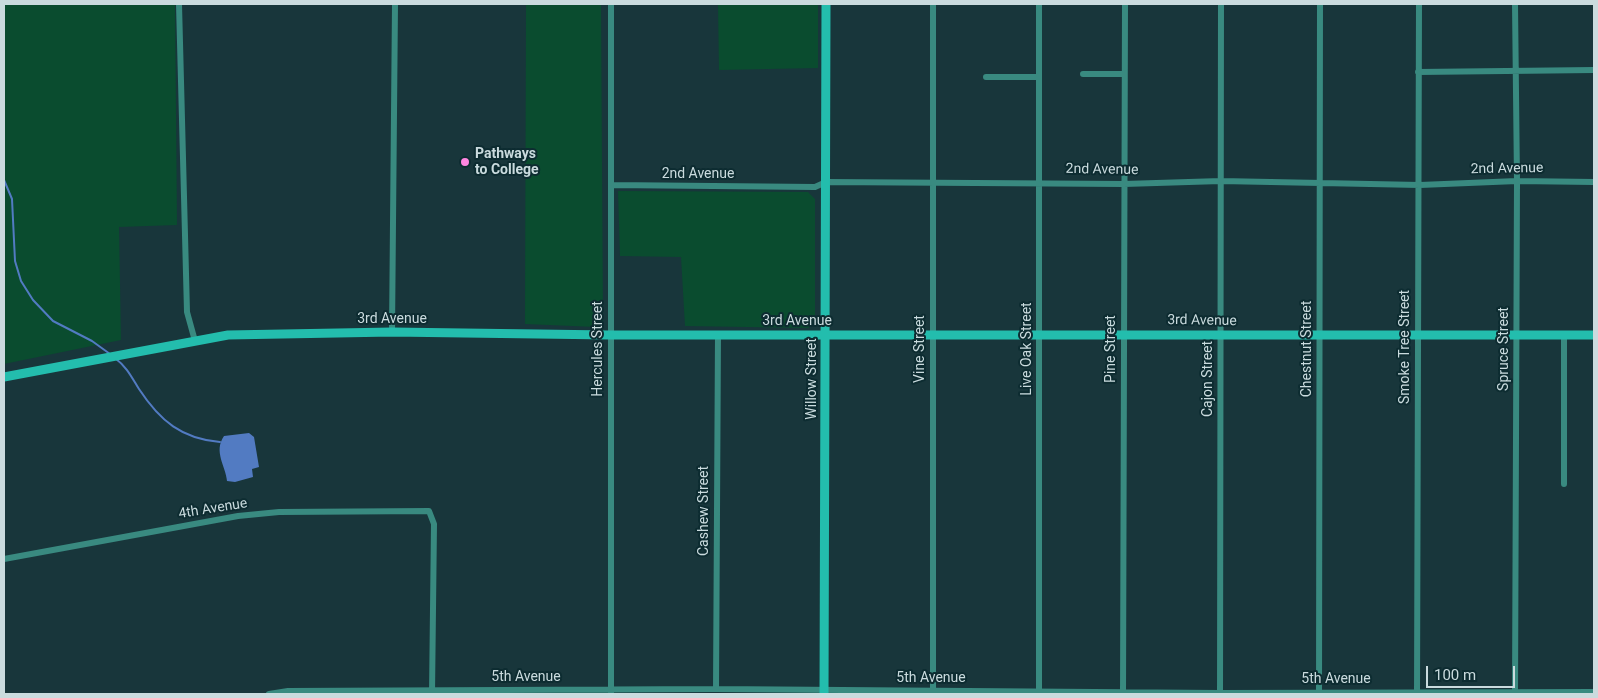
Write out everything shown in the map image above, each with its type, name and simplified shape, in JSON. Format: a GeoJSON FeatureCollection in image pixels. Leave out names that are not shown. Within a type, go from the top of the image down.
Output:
{"type":"FeatureCollection","features":[{"type":"Feature","properties":{"kind":"street"},"geometry":{"type":"LineString","coordinates":[[179,4],[187,312],[195,341]]}},
{"type":"Feature","properties":{"kind":"street"},"geometry":{"type":"LineString","coordinates":[[392,332],[395,4]]}},
{"type":"Feature","properties":{"kind":"street","name":"Hercules Street"},"geometry":{"type":"LineString","coordinates":[[611,4],[611,692]]}},
{"type":"Feature","properties":{"kind":"street","name":"Willow Street"},"geometry":{"type":"LineString","coordinates":[[824,692],[826,4]]}},
{"type":"Feature","properties":{"kind":"street","name":"Vine Street"},"geometry":{"type":"LineString","coordinates":[[932,692],[933,4]]}},
{"type":"Feature","properties":{"kind":"street","name":"Live Oak Street"},"geometry":{"type":"LineString","coordinates":[[1039,4],[1039,692]]}},
{"type":"Feature","properties":{"kind":"street","name":"Pine Street"},"geometry":{"type":"LineString","coordinates":[[1123,693],[1125,4]]}},
{"type":"Feature","properties":{"kind":"street","name":"Cajon Street"},"geometry":{"type":"LineString","coordinates":[[1220,694],[1222,4]]}},
{"type":"Feature","properties":{"kind":"street","name":"Chestnut Street"},"geometry":{"type":"LineString","coordinates":[[1319,693],[1320,4]]}},
{"type":"Feature","properties":{"kind":"street","name":"Smoke Tree Street"},"geometry":{"type":"LineString","coordinates":[[1417,693],[1420,185],[1419,4]]}},
{"type":"Feature","properties":{"kind":"street","name":"Spruce Street"},"geometry":{"type":"LineString","coordinates":[[1515,4],[1517,181],[1515,693]]}},
{"type":"Feature","properties":{"kind":"street"},"geometry":{"type":"LineString","coordinates":[[1418,72],[1594,70]]}},
{"type":"Feature","properties":{"kind":"street"},"geometry":{"type":"LineString","coordinates":[[1083,74],[1124,74]]}},
{"type":"Feature","properties":{"kind":"street"},"geometry":{"type":"LineString","coordinates":[[986,77],[1038,77]]}},
{"type":"Feature","properties":{"kind":"street","name":"2nd Avenue"},"geometry":{"type":"LineString","coordinates":[[611,186],[815,187],[826,182],[1124,184],[1221,182],[1420,185],[1517,181],[1594,182]]}},
{"type":"Feature","properties":{"kind":"street","name":"3rd Avenue"},"geometry":{"type":"LineString","coordinates":[[4,377],[228,335],[392,332],[610,335],[1594,335]]}},
{"type":"Feature","properties":{"kind":"street","name":"Cashew Street"},"geometry":{"type":"LineString","coordinates":[[716,689],[718,334]]}},
{"type":"Feature","properties":{"kind":"street"},"geometry":{"type":"LineString","coordinates":[[1564,334],[1564,484]]}},
{"type":"Feature","properties":{"kind":"street","name":"4th Avenue"},"geometry":{"type":"LineString","coordinates":[[4,559],[254,514],[279,512],[429,511],[434,524],[432,692]]}},
{"type":"Feature","properties":{"kind":"street","name":"5th Avenue"},"geometry":{"type":"LineString","coordinates":[[268,694],[288,691],[611,692],[716,689],[824,692],[1220,694],[1594,692]]}},
{"type":"Feature","properties":{"kind":"green space"},"geometry":{"type":"Polygon","coordinates":[[[4,4],[175,4],[177,225],[119,227],[121,340],[4,364],[4,4]]]}},
{"type":"Feature","properties":{"kind":"green space"},"geometry":{"type":"Polygon","coordinates":[[[526,4],[601,4],[603,321],[596,327],[525,324],[526,4]]]}},
{"type":"Feature","properties":{"kind":"green space"},"geometry":{"type":"Polygon","coordinates":[[[718,4],[818,4],[818,68],[719,70],[718,4]]]}},
{"type":"Feature","properties":{"kind":"green space"},"geometry":{"type":"Polygon","coordinates":[[[618,191],[808,192],[815,199],[815,323],[808,328],[685,326],[681,257],[620,256],[618,191]]]}},
{"type":"Feature","properties":{"kind":"water"},"geometry":{"type":"Polygon","coordinates":[[[249,433],[254,437],[259,467],[252,469],[253,477],[235,482],[227,481],[220,453],[221,442],[224,436],[249,433]]]}},
{"type":"Feature","properties":{"kind":"waterway"},"geometry":{"type":"LineString","coordinates":[[4,180],[12,199],[15,261],[21,281],[33,300],[53,321],[92,341],[110,354]]}},
{"type":"Feature","properties":{"kind":"waterway"},"geometry":{"type":"LineString","coordinates":[[116,359],[126,369],[147,400],[164,419],[194,437],[220,442]]}},
{"type":"Feature","properties":{"kind":"place","name":"Pathways to College"},"geometry":{"type":"Point","coordinates":[465,162]}}]}
